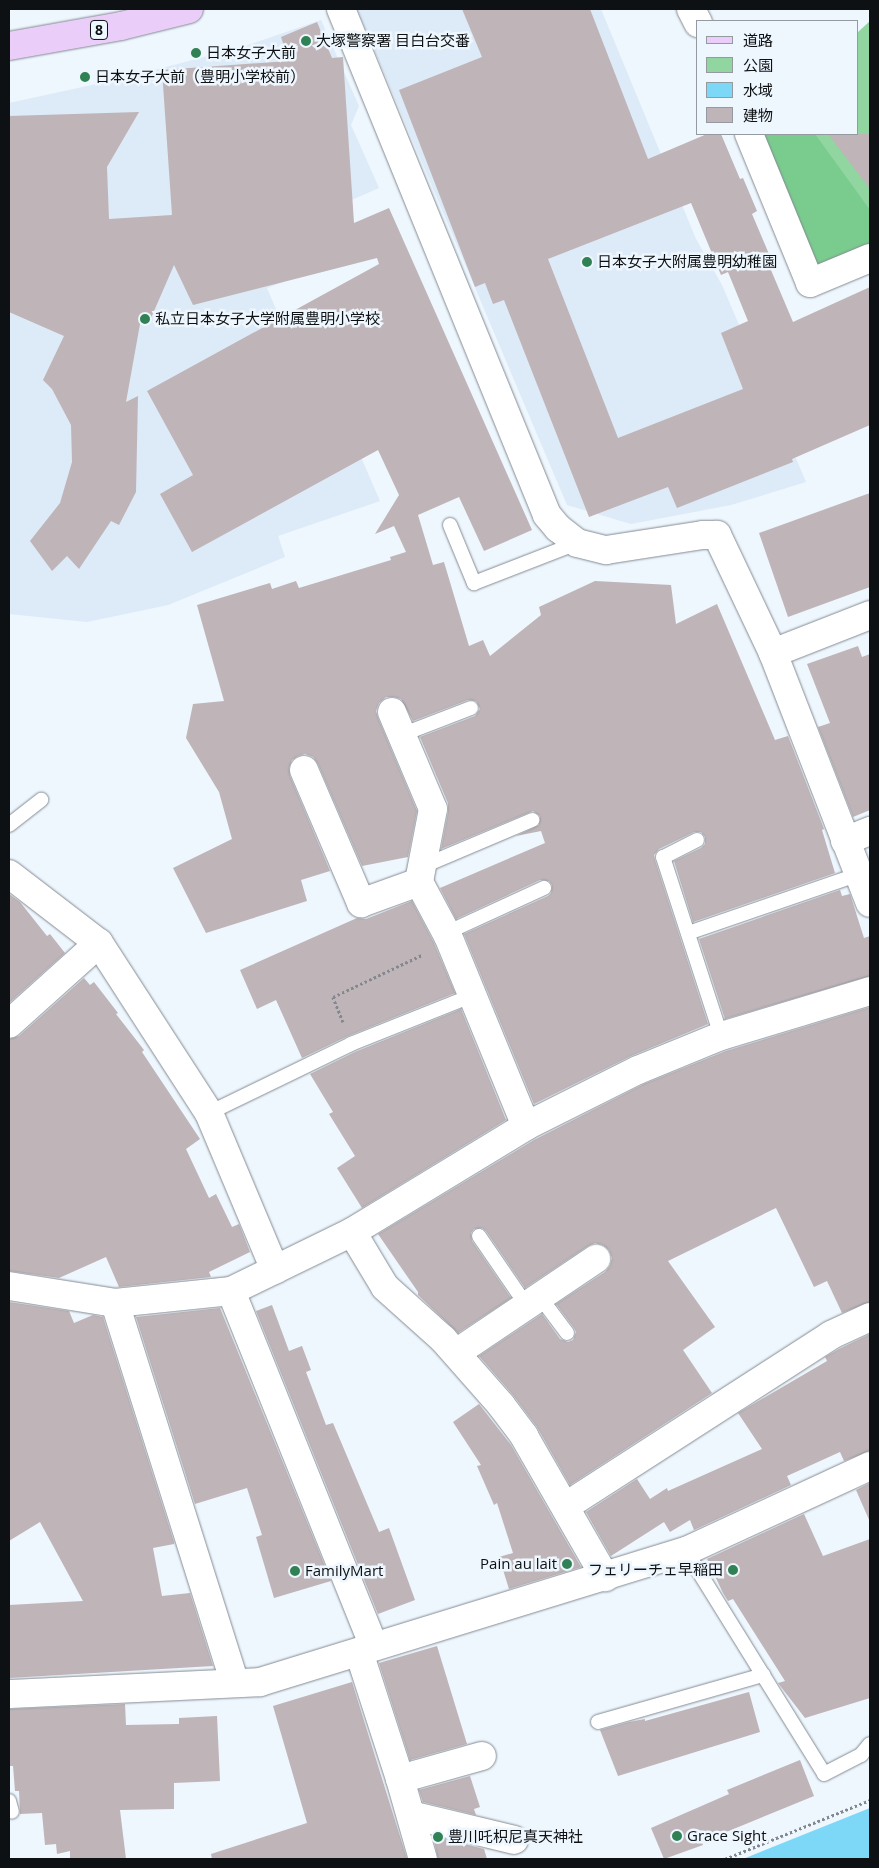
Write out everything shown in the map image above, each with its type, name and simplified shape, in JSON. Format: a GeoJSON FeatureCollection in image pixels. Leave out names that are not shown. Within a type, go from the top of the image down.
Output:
{"type":"FeatureCollection","features":[{"type":"Feature","properties":{"kind":"main road","name":"8"},"geometry":{"type":"LineString","coordinates":[[9,46],[121,26],[189,9]]}},
{"type":"Feature","properties":{"kind":"street"},"geometry":{"type":"LineString","coordinates":[[340,9],[547,515],[558,528],[577,543],[606,550],[703,535],[717,535],[773,653],[870,903]]}},
{"type":"Feature","properties":{"kind":"street"},"geometry":{"type":"LineString","coordinates":[[749,135],[810,283],[870,258]]}},
{"type":"Feature","properties":{"kind":"street"},"geometry":{"type":"LineString","coordinates":[[773,653],[870,615]]}},
{"type":"Feature","properties":{"kind":"street"},"geometry":{"type":"LineString","coordinates":[[396,723],[433,809],[420,875],[526,1126]]}},
{"type":"Feature","properties":{"kind":"street"},"geometry":{"type":"LineString","coordinates":[[304,770],[361,903],[420,875]]}},
{"type":"Feature","properties":{"kind":"street"},"geometry":{"type":"LineString","coordinates":[[845,840],[870,830]]}},
{"type":"Feature","properties":{"kind":"street"},"geometry":{"type":"LineString","coordinates":[[9,874],[100,943],[209,1113],[275,1270]]}},
{"type":"Feature","properties":{"kind":"street"},"geometry":{"type":"LineString","coordinates":[[9,1024],[100,943]]}},
{"type":"Feature","properties":{"kind":"street"},"geometry":{"type":"LineString","coordinates":[[9,1286],[115,1302],[231,1291],[352,1232],[526,1126],[638,1070],[721,1036],[870,991]]}},
{"type":"Feature","properties":{"kind":"street"},"geometry":{"type":"LineString","coordinates":[[352,1232],[385,1287],[456,1353],[501,1405],[524,1436],[566,1506],[605,1577]]}},
{"type":"Feature","properties":{"kind":"street"},"geometry":{"type":"LineString","coordinates":[[456,1353],[596,1259]]}},
{"type":"Feature","properties":{"kind":"street"},"geometry":{"type":"LineString","coordinates":[[231,1291],[367,1649],[422,1859]]}},
{"type":"Feature","properties":{"kind":"street"},"geometry":{"type":"LineString","coordinates":[[115,1302],[234,1682]]}},
{"type":"Feature","properties":{"kind":"street"},"geometry":{"type":"LineString","coordinates":[[566,1506],[831,1335],[870,1317]]}},
{"type":"Feature","properties":{"kind":"street"},"geometry":{"type":"LineString","coordinates":[[9,1694],[260,1682],[686,1551],[870,1466]]}},
{"type":"Feature","properties":{"kind":"street"},"geometry":{"type":"LineString","coordinates":[[400,1779],[482,1756]]}},
{"type":"Feature","properties":{"kind":"street"},"geometry":{"type":"LineString","coordinates":[[411,1815],[514,1840]]}},
{"type":"Feature","properties":{"kind":"lane"},"geometry":{"type":"LineString","coordinates":[[450,525],[474,583],[577,543]]}},
{"type":"Feature","properties":{"kind":"lane"},"geometry":{"type":"LineString","coordinates":[[396,723],[471,708]]}},
{"type":"Feature","properties":{"kind":"lane"},"geometry":{"type":"LineString","coordinates":[[9,825],[41,800]]}},
{"type":"Feature","properties":{"kind":"lane"},"geometry":{"type":"LineString","coordinates":[[420,875],[532,820]]}},
{"type":"Feature","properties":{"kind":"lane"},"geometry":{"type":"LineString","coordinates":[[697,840],[663,857],[721,1036]]}},
{"type":"Feature","properties":{"kind":"lane"},"geometry":{"type":"LineString","coordinates":[[688,933],[859,874]]}},
{"type":"Feature","properties":{"kind":"lane"},"geometry":{"type":"LineString","coordinates":[[448,938],[544,888]]}},
{"type":"Feature","properties":{"kind":"lane"},"geometry":{"type":"LineString","coordinates":[[209,1113],[351,1044],[471,996]]}},
{"type":"Feature","properties":{"kind":"lane"},"geometry":{"type":"LineString","coordinates":[[479,1236],[534,1301],[567,1334]]}},
{"type":"Feature","properties":{"kind":"lane"},"geometry":{"type":"LineString","coordinates":[[686,1551],[824,1774],[861,1755],[870,1744]]}},
{"type":"Feature","properties":{"kind":"lane"},"geometry":{"type":"LineString","coordinates":[[598,1722],[763,1675]]}},
{"type":"Feature","properties":{"kind":"path"},"geometry":{"type":"LineString","coordinates":[[351,1044],[333,997],[448,938]]}},
{"type":"Feature","properties":{"kind":"path"},"geometry":{"type":"LineString","coordinates":[[726,1859],[870,1800]]}},
{"type":"Feature","properties":{"kind":"shaded area","name":"日本女子大附属豊明幼稚園"},"geometry":{"type":"Polygon","coordinates":[[[357,9],[601,9],[696,239],[722,285],[806,482],[731,505],[631,524],[567,505],[357,9]]]}},
{"type":"Feature","properties":{"kind":"shaded area","name":"私立日本女子大学附属豊明小学校"},"geometry":{"type":"Polygon","coordinates":[[[321,20],[359,106],[351,125],[379,188],[324,212],[343,260],[267,288],[297,359],[315,351],[380,501],[278,536],[285,557],[168,605],[87,622],[9,614],[9,103],[124,78],[242,47],[321,20]]]}},
{"type":"Feature","properties":{"kind":"green space"},"geometry":{"type":"Polygon","coordinates":[[[870,21],[870,270],[753,135],[859,135],[859,31],[870,21]]]}},
{"type":"Feature","properties":{"kind":"green space"},"geometry":{"type":"Polygon","coordinates":[[[759,135],[816,135],[870,210],[870,270],[823,292],[759,135]]]}},
{"type":"Feature","properties":{"kind":"water"},"geometry":{"type":"Polygon","coordinates":[[[870,1808],[870,1859],[743,1859],[870,1808]]]}},
{"type":"Feature","properties":{"kind":"building","name":"日本女子大附属豊明幼稚園"},"geometry":{"type":"Polygon","coordinates":[[[462,9],[590,9],[648,159],[705,135],[721,135],[740,179],[743,178],[757,211],[752,214],[769,254],[765,256],[793,322],[870,287],[870,425],[792,459],[793,462],[677,508],[668,487],[589,517],[504,300],[493,304],[485,283],[475,287],[399,90],[482,57],[462,9]],[[691,203],[548,259],[618,438],[743,389],[721,333],[748,321],[728,272],[721,275],[691,203]]]}},
{"type":"Feature","properties":{"kind":"building"},"geometry":{"type":"Polygon","coordinates":[[[317,22],[332,58],[343,57],[354,223],[389,208],[532,530],[484,551],[459,497],[418,515],[433,565],[444,562],[469,646],[483,640],[490,656],[541,615],[539,607],[595,581],[671,585],[676,624],[717,604],[775,740],[788,736],[824,829],[822,830],[835,873],[693,922],[674,861],[701,848],[705,844],[705,837],[701,832],[694,832],[659,849],[654,855],[655,860],[708,1024],[631,1056],[534,1104],[464,934],[548,896],[551,893],[552,885],[549,881],[540,880],[456,919],[440,888],[545,843],[541,831],[516,836],[539,825],[540,816],[533,811],[441,849],[448,803],[420,737],[475,716],[480,709],[476,701],[468,700],[413,721],[401,699],[386,697],[379,703],[376,711],[378,718],[417,811],[408,857],[362,866],[318,764],[313,757],[305,754],[292,760],[289,768],[290,776],[330,871],[301,880],[307,901],[206,933],[173,868],[232,839],[219,792],[186,738],[193,704],[224,701],[197,605],[270,583],[272,589],[296,581],[299,588],[391,560],[390,557],[406,552],[394,526],[375,534],[399,495],[378,450],[192,552],[160,494],[193,475],[147,391],[379,264],[377,258],[193,305],[174,265],[151,318],[140,324],[126,402],[138,396],[136,492],[119,525],[111,521],[79,569],[67,556],[52,571],[30,541],[60,503],[72,462],[71,425],[52,389],[43,380],[64,336],[9,312],[9,116],[139,112],[107,167],[109,219],[172,215],[162,70],[289,61],[281,37],[317,22]]]}},
{"type":"Feature","properties":{"kind":"building"},"geometry":{"type":"Polygon","coordinates":[[[870,134],[870,189],[829,135],[870,134]]]}},
{"type":"Feature","properties":{"kind":"building"},"geometry":{"type":"Polygon","coordinates":[[[870,493],[870,587],[788,617],[759,533],[870,493]]]}},
{"type":"Feature","properties":{"kind":"building"},"geometry":{"type":"Polygon","coordinates":[[[858,646],[862,657],[870,654],[870,810],[853,817],[818,727],[830,723],[807,664],[858,646]]]}},
{"type":"Feature","properties":{"kind":"building"},"geometry":{"type":"Polygon","coordinates":[[[840,890],[842,896],[850,894],[864,938],[870,936],[870,976],[725,1019],[699,939],[840,890]]]}},
{"type":"Feature","properties":{"kind":"building"},"geometry":{"type":"Polygon","coordinates":[[[9,894],[20,902],[47,936],[50,934],[65,953],[9,1003],[9,894]]]}},
{"type":"Feature","properties":{"kind":"building"},"geometry":{"type":"Polygon","coordinates":[[[412,901],[434,943],[455,993],[348,1036],[302,1058],[276,1000],[257,1009],[240,970],[357,918],[366,919],[412,901]]]}},
{"type":"Feature","properties":{"kind":"building"},"geometry":{"type":"Polygon","coordinates":[[[84,978],[90,985],[94,982],[144,1050],[142,1052],[200,1139],[186,1149],[209,1198],[216,1194],[232,1227],[239,1224],[250,1252],[209,1272],[211,1277],[119,1287],[106,1257],[59,1278],[9,1271],[9,1039],[19,1036],[84,978]]]}},
{"type":"Feature","properties":{"kind":"building"},"geometry":{"type":"Polygon","coordinates":[[[870,1007],[870,1302],[842,1313],[827,1281],[814,1287],[776,1208],[668,1261],[715,1327],[683,1350],[712,1393],[570,1485],[537,1427],[513,1395],[479,1356],[542,1314],[560,1339],[568,1342],[573,1340],[576,1332],[556,1304],[605,1272],[610,1266],[612,1258],[609,1250],[603,1245],[595,1243],[588,1246],[525,1288],[486,1231],[482,1228],[474,1229],[471,1233],[472,1241],[511,1298],[458,1333],[418,1295],[418,1292],[378,1234],[534,1140],[644,1084],[726,1051],[870,1007]]]}},
{"type":"Feature","properties":{"kind":"building"},"geometry":{"type":"Polygon","coordinates":[[[461,1009],[506,1120],[362,1208],[337,1168],[355,1156],[329,1114],[333,1112],[310,1074],[355,1052],[461,1009]]]}},
{"type":"Feature","properties":{"kind":"building"},"geometry":{"type":"Polygon","coordinates":[[[9,1302],[69,1311],[74,1323],[93,1315],[103,1317],[174,1542],[174,1544],[153,1548],[162,1596],[190,1593],[213,1666],[9,1678],[9,1605],[83,1601],[40,1522],[9,1541],[9,1302]]]}},
{"type":"Feature","properties":{"kind":"building"},"geometry":{"type":"Polygon","coordinates":[[[272,1305],[289,1351],[302,1346],[311,1370],[306,1372],[326,1425],[333,1423],[379,1532],[389,1528],[415,1600],[378,1614],[256,1311],[272,1305]]]}},
{"type":"Feature","properties":{"kind":"building"},"geometry":{"type":"Polygon","coordinates":[[[220,1308],[331,1581],[274,1598],[256,1537],[262,1535],[247,1488],[195,1504],[136,1317],[220,1308]]]}},
{"type":"Feature","properties":{"kind":"building"},"geometry":{"type":"Polygon","coordinates":[[[870,1334],[870,1451],[844,1461],[840,1452],[787,1476],[791,1485],[694,1530],[690,1520],[670,1532],[664,1522],[611,1556],[586,1512],[637,1479],[650,1499],[667,1488],[668,1491],[762,1449],[738,1413],[827,1361],[825,1357],[870,1334]]]}},
{"type":"Feature","properties":{"kind":"building"},"geometry":{"type":"Polygon","coordinates":[[[479,1404],[511,1445],[581,1567],[509,1589],[499,1557],[513,1553],[497,1503],[494,1505],[477,1466],[481,1465],[453,1422],[479,1404]]]}},
{"type":"Feature","properties":{"kind":"building"},"geometry":{"type":"Polygon","coordinates":[[[870,1483],[870,1522],[856,1490],[870,1483]]]}},
{"type":"Feature","properties":{"kind":"building"},"geometry":{"type":"Polygon","coordinates":[[[804,1514],[823,1556],[870,1539],[870,1698],[805,1718],[778,1683],[785,1681],[733,1599],[728,1601],[707,1559],[804,1514]]]}},
{"type":"Feature","properties":{"kind":"building"},"geometry":{"type":"Polygon","coordinates":[[[437,1646],[467,1744],[410,1760],[379,1663],[437,1646]]]}},
{"type":"Feature","properties":{"kind":"building"},"geometry":{"type":"Polygon","coordinates":[[[352,1682],[407,1859],[212,1859],[211,1854],[307,1823],[273,1706],[352,1682]]]}},
{"type":"Feature","properties":{"kind":"building"},"geometry":{"type":"Polygon","coordinates":[[[749,1692],[760,1732],[618,1776],[600,1730],[629,1722],[645,1719],[645,1721],[749,1692]]]}},
{"type":"Feature","properties":{"kind":"building"},"geometry":{"type":"Polygon","coordinates":[[[125,1704],[126,1725],[179,1724],[179,1718],[217,1716],[220,1781],[174,1783],[174,1809],[120,1810],[126,1859],[70,1859],[70,1851],[57,1854],[56,1844],[45,1845],[42,1813],[20,1814],[19,1791],[15,1791],[13,1766],[9,1766],[9,1709],[125,1704]]]}},
{"type":"Feature","properties":{"kind":"building"},"geometry":{"type":"Polygon","coordinates":[[[800,1760],[814,1796],[702,1842],[703,1845],[664,1859],[651,1828],[729,1794],[727,1790],[800,1760]]]}},
{"type":"Feature","properties":{"kind":"building"},"geometry":{"type":"Polygon","coordinates":[[[470,1776],[480,1807],[474,1809],[476,1815],[423,1802],[419,1790],[470,1776]]]}},
{"type":"Feature","properties":{"kind":"building"},"geometry":{"type":"Polygon","coordinates":[[[433,1836],[484,1849],[487,1859],[438,1859],[433,1836]]]}},
{"type":"Feature","properties":{"kind":"place","name":"大塚警察署 目白台交番"},"geometry":{"type":"Point","coordinates":[306,41]}},
{"type":"Feature","properties":{"kind":"place","name":"日本女子大前"},"geometry":{"type":"Point","coordinates":[196,53]}},
{"type":"Feature","properties":{"kind":"place","name":"日本女子大前（豊明小学校前）"},"geometry":{"type":"Point","coordinates":[85,77]}},
{"type":"Feature","properties":{"kind":"place","name":"日本女子大附属豊明幼稚園"},"geometry":{"type":"Point","coordinates":[587,262]}},
{"type":"Feature","properties":{"kind":"place","name":"私立日本女子大学附属豊明小学校"},"geometry":{"type":"Point","coordinates":[145,319]}},
{"type":"Feature","properties":{"kind":"place","name":"Pain au lait"},"geometry":{"type":"Point","coordinates":[567,1564]}},
{"type":"Feature","properties":{"kind":"place","name":"フェリーチェ早稲田"},"geometry":{"type":"Point","coordinates":[733,1570]}},
{"type":"Feature","properties":{"kind":"place","name":"FamilyMart"},"geometry":{"type":"Point","coordinates":[295,1571]}},
{"type":"Feature","properties":{"kind":"place","name":"Grace Sight"},"geometry":{"type":"Point","coordinates":[677,1836]}},
{"type":"Feature","properties":{"kind":"place","name":"豊川吒枳尼真天神社"},"geometry":{"type":"Point","coordinates":[438,1837]}}]}
